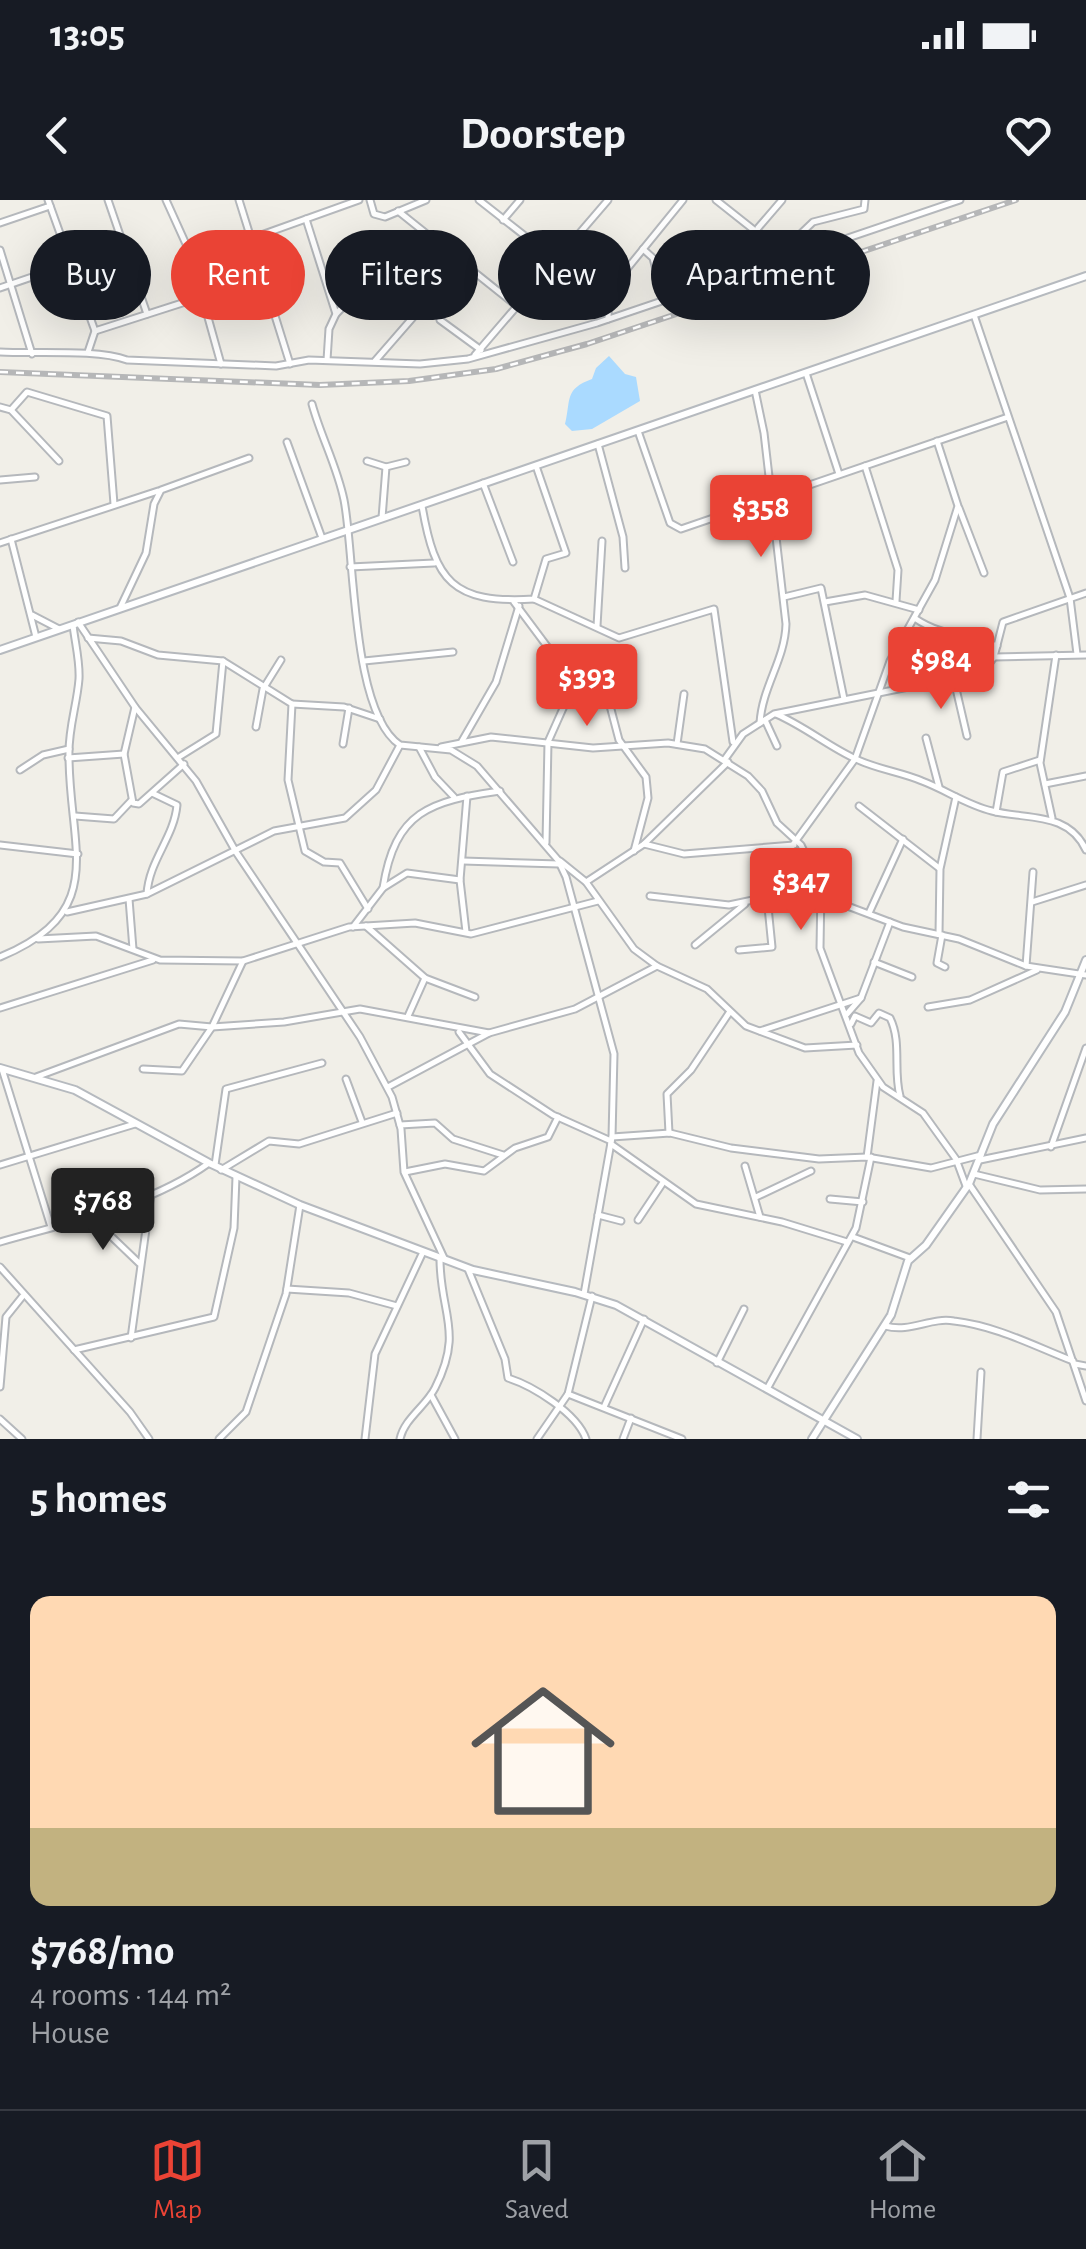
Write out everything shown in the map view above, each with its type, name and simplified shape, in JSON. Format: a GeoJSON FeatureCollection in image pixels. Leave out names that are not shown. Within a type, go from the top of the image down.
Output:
{"type":"FeatureCollection","features":[{"type":"Feature","properties":{"kind":"street"},"geometry":{"type":"LineString","coordinates":[[108,200],[118,230]]}},
{"type":"Feature","properties":{"kind":"street"},"geometry":{"type":"LineString","coordinates":[[166,200],[180,230]]}},
{"type":"Feature","properties":{"kind":"street"},"geometry":{"type":"LineString","coordinates":[[239,200],[247,230]]}},
{"type":"Feature","properties":{"kind":"street"},"geometry":{"type":"LineString","coordinates":[[275,230],[360,200]]}},
{"type":"Feature","properties":{"kind":"street"},"geometry":{"type":"LineString","coordinates":[[370,200],[374,214],[386,217],[426,200]]}},
{"type":"Feature","properties":{"kind":"street"},"geometry":{"type":"LineString","coordinates":[[480,200],[516,230]]}},
{"type":"Feature","properties":{"kind":"street"},"geometry":{"type":"LineString","coordinates":[[503,220],[520,200]]}},
{"type":"Feature","properties":{"kind":"street"},"geometry":{"type":"LineString","coordinates":[[583,230],[608,200]]}},
{"type":"Feature","properties":{"kind":"street"},"geometry":{"type":"LineString","coordinates":[[631,265],[683,200]]}},
{"type":"Feature","properties":{"kind":"street"},"geometry":{"type":"LineString","coordinates":[[716,200],[758,228],[782,200]]}},
{"type":"Feature","properties":{"kind":"street"},"geometry":{"type":"LineString","coordinates":[[869,230],[960,200]]}},
{"type":"Feature","properties":{"kind":"street"},"geometry":{"type":"LineString","coordinates":[[805,230],[812,223],[864,209],[868,201]]}},
{"type":"Feature","properties":{"kind":"street"},"geometry":{"type":"LineString","coordinates":[[0,223],[49,203],[58,230]]}},
{"type":"Feature","properties":{"kind":"street"},"geometry":{"type":"LineString","coordinates":[[398,212],[421,230]]}},
{"type":"Feature","properties":{"kind":"street"},"geometry":{"type":"LineString","coordinates":[[306,219],[325,279]]}},
{"type":"Feature","properties":{"kind":"street"},"geometry":{"type":"LineString","coordinates":[[644,249],[651,257]]}},
{"type":"Feature","properties":{"kind":"street"},"geometry":{"type":"LineString","coordinates":[[0,250],[32,354]]}},
{"type":"Feature","properties":{"kind":"street"},"geometry":{"type":"LineString","coordinates":[[478,275],[498,291]]}},
{"type":"Feature","properties":{"kind":"street"},"geometry":{"type":"LineString","coordinates":[[0,650],[1086,276]]}},
{"type":"Feature","properties":{"kind":"street"},"geometry":{"type":"LineString","coordinates":[[0,288],[30,278]]}},
{"type":"Feature","properties":{"kind":"street"},"geometry":{"type":"LineString","coordinates":[[974,315],[1070,598],[1077,654]]}},
{"type":"Feature","properties":{"kind":"street"},"geometry":{"type":"LineString","coordinates":[[86,354],[95,331],[91,320]]}},
{"type":"Feature","properties":{"kind":"street"},"geometry":{"type":"LineString","coordinates":[[95,331],[129,320]]}},
{"type":"Feature","properties":{"kind":"street"},"geometry":{"type":"LineString","coordinates":[[210,320],[221,364]]}},
{"type":"Feature","properties":{"kind":"street"},"geometry":{"type":"LineString","coordinates":[[275,320],[290,364]]}},
{"type":"Feature","properties":{"kind":"street"},"geometry":{"type":"LineString","coordinates":[[327,360],[333,320]]}},
{"type":"Feature","properties":{"kind":"street"},"geometry":{"type":"LineString","coordinates":[[372,363],[411,320]]}},
{"type":"Feature","properties":{"kind":"street"},"geometry":{"type":"LineString","coordinates":[[440,320],[480,350]]}},
{"type":"Feature","properties":{"kind":"street"},"geometry":{"type":"LineString","coordinates":[[472,358],[507,320]]}},
{"type":"Feature","properties":{"kind":"street"},"geometry":{"type":"LineString","coordinates":[[0,352],[107,353],[127,360],[221,364],[327,360],[444,363],[605,320]]}},
{"type":"Feature","properties":{"kind":"street"},"geometry":{"type":"LineString","coordinates":[[806,373],[840,475]]}},
{"type":"Feature","properties":{"kind":"street"},"geometry":{"type":"LineString","coordinates":[[755,390],[764,433],[783,597],[784,649],[765,690],[762,722],[777,746]]}},
{"type":"Feature","properties":{"kind":"street"},"geometry":{"type":"LineString","coordinates":[[11,410],[27,392],[107,416],[114,504]]}},
{"type":"Feature","properties":{"kind":"street"},"geometry":{"type":"LineString","coordinates":[[312,404],[334,460],[349,529],[354,618],[364,661],[380,720],[400,745],[451,750],[477,766],[559,862],[586,882],[626,940],[657,966],[708,989],[729,1013],[759,1031],[805,1048],[857,1045]]}},
{"type":"Feature","properties":{"kind":"street"},"geometry":{"type":"LineString","coordinates":[[0,407],[11,410],[59,461]]}},
{"type":"Feature","properties":{"kind":"street"},"geometry":{"type":"LineString","coordinates":[[638,430],[675,528],[769,500],[1008,417]]}},
{"type":"Feature","properties":{"kind":"street"},"geometry":{"type":"LineString","coordinates":[[937,441],[984,572]]}},
{"type":"Feature","properties":{"kind":"street"},"geometry":{"type":"LineString","coordinates":[[286,442],[322,538]]}},
{"type":"Feature","properties":{"kind":"street"},"geometry":{"type":"LineString","coordinates":[[598,444],[623,537],[625,568]]}},
{"type":"Feature","properties":{"kind":"street"},"geometry":{"type":"LineString","coordinates":[[0,542],[249,458]]}},
{"type":"Feature","properties":{"kind":"street"},"geometry":{"type":"LineString","coordinates":[[367,461],[386,467],[406,462]]}},
{"type":"Feature","properties":{"kind":"street"},"geometry":{"type":"LineString","coordinates":[[534,599],[546,559],[566,553],[536,466]]}},
{"type":"Feature","properties":{"kind":"street"},"geometry":{"type":"LineString","coordinates":[[866,466],[898,570],[896,601]]}},
{"type":"Feature","properties":{"kind":"street"},"geometry":{"type":"LineString","coordinates":[[382,518],[386,467]]}},
{"type":"Feature","properties":{"kind":"street"},"geometry":{"type":"LineString","coordinates":[[0,480],[35,477]]}},
{"type":"Feature","properties":{"kind":"street"},"geometry":{"type":"LineString","coordinates":[[483,483],[514,562]]}},
{"type":"Feature","properties":{"kind":"street"},"geometry":{"type":"LineString","coordinates":[[120,608],[146,553],[154,504],[161,490]]}},
{"type":"Feature","properties":{"kind":"street"},"geometry":{"type":"LineString","coordinates":[[422,505],[434,564],[460,588],[516,603],[534,599],[623,637],[714,609],[734,745]]}},
{"type":"Feature","properties":{"kind":"street"},"geometry":{"type":"LineString","coordinates":[[695,945],[750,901],[797,844],[855,759],[883,691],[890,661],[935,580],[958,506]]}},
{"type":"Feature","properties":{"kind":"street"},"geometry":{"type":"LineString","coordinates":[[10,538],[36,637]]}},
{"type":"Feature","properties":{"kind":"street"},"geometry":{"type":"LineString","coordinates":[[597,626],[602,541]]}},
{"type":"Feature","properties":{"kind":"street"},"geometry":{"type":"LineString","coordinates":[[350,568],[434,564]]}},
{"type":"Feature","properties":{"kind":"street"},"geometry":{"type":"LineString","coordinates":[[783,597],[820,587],[844,698]]}},
{"type":"Feature","properties":{"kind":"street"},"geometry":{"type":"LineString","coordinates":[[586,882],[644,844],[726,760],[734,745],[774,714],[983,672],[994,657],[1003,622],[1086,593]]}},
{"type":"Feature","properties":{"kind":"street"},"geometry":{"type":"LineString","coordinates":[[825,602],[858,594],[896,601],[920,611]]}},
{"type":"Feature","properties":{"kind":"street"},"geometry":{"type":"LineString","coordinates":[[516,603],[558,662],[609,700],[623,746],[649,785],[634,851]]}},
{"type":"Feature","properties":{"kind":"street"},"geometry":{"type":"LineString","coordinates":[[462,741],[496,682],[516,603]]}},
{"type":"Feature","properties":{"kind":"street"},"geometry":{"type":"LineString","coordinates":[[32,614],[59,629]]}},
{"type":"Feature","properties":{"kind":"street"},"geometry":{"type":"LineString","coordinates":[[915,619],[935,632],[974,637],[997,646]]}},
{"type":"Feature","properties":{"kind":"street"},"geometry":{"type":"LineString","coordinates":[[75,623],[135,707],[184,764],[236,852],[345,1012],[388,1087],[400,1125],[404,1172],[442,1260],[452,1338],[430,1395],[402,1429],[400,1439]]}},
{"type":"Feature","properties":{"kind":"street"},"geometry":{"type":"LineString","coordinates":[[0,957],[38,939],[66,912],[78,873],[68,758],[79,680],[75,623]]}},
{"type":"Feature","properties":{"kind":"street"},"geometry":{"type":"LineString","coordinates":[[88,638],[111,638],[158,655],[222,661],[292,704],[349,708],[380,720]]}},
{"type":"Feature","properties":{"kind":"street"},"geometry":{"type":"LineString","coordinates":[[364,661],[453,652]]}},
{"type":"Feature","properties":{"kind":"street"},"geometry":{"type":"LineString","coordinates":[[1052,818],[1040,760],[1056,655]]}},
{"type":"Feature","properties":{"kind":"street"},"geometry":{"type":"LineString","coordinates":[[994,657],[1086,655]]}},
{"type":"Feature","properties":{"kind":"street"},"geometry":{"type":"LineString","coordinates":[[256,727],[264,689],[281,660]]}},
{"type":"Feature","properties":{"kind":"street"},"geometry":{"type":"LineString","coordinates":[[179,757],[216,734],[222,661]]}},
{"type":"Feature","properties":{"kind":"street"},"geometry":{"type":"LineString","coordinates":[[541,865],[547,847],[549,740],[577,677]]}},
{"type":"Feature","properties":{"kind":"street"},"geometry":{"type":"LineString","coordinates":[[954,680],[966,736]]}},
{"type":"Feature","properties":{"kind":"street"},"geometry":{"type":"LineString","coordinates":[[677,744],[684,694]]}},
{"type":"Feature","properties":{"kind":"street"},"geometry":{"type":"LineString","coordinates":[[292,704],[288,780],[296,825],[307,856],[340,863],[368,908]]}},
{"type":"Feature","properties":{"kind":"street"},"geometry":{"type":"LineString","coordinates":[[131,800],[124,754],[135,707]]}},
{"type":"Feature","properties":{"kind":"street"},"geometry":{"type":"LineString","coordinates":[[344,744],[349,708]]}},
{"type":"Feature","properties":{"kind":"street"},"geometry":{"type":"LineString","coordinates":[[774,714],[822,736],[855,759],[939,787],[996,812],[1052,818],[1079,836],[1086,850]]}},
{"type":"Feature","properties":{"kind":"street"},"geometry":{"type":"LineString","coordinates":[[436,748],[491,737],[549,740],[592,748],[677,744],[706,749],[726,760],[762,791],[777,822],[797,844],[818,879],[820,948],[857,1045],[878,1080],[923,1113],[956,1159],[968,1185],[1040,1285],[1061,1323],[1086,1401]]}},
{"type":"Feature","properties":{"kind":"street"},"geometry":{"type":"LineString","coordinates":[[926,738],[939,787]]}},
{"type":"Feature","properties":{"kind":"street"},"geometry":{"type":"LineString","coordinates":[[66,912],[146,894],[274,831],[345,818],[376,790],[400,745]]}},
{"type":"Feature","properties":{"kind":"street"},"geometry":{"type":"LineString","coordinates":[[418,747],[435,777],[456,798]]}},
{"type":"Feature","properties":{"kind":"street"},"geometry":{"type":"LineString","coordinates":[[20,770],[42,755],[69,749]]}},
{"type":"Feature","properties":{"kind":"street"},"geometry":{"type":"LineString","coordinates":[[68,758],[124,754]]}},
{"type":"Feature","properties":{"kind":"street"},"geometry":{"type":"LineString","coordinates":[[996,812],[1003,772],[1040,760]]}},
{"type":"Feature","properties":{"kind":"street"},"geometry":{"type":"LineString","coordinates":[[131,800],[139,804],[184,764]]}},
{"type":"Feature","properties":{"kind":"street"},"geometry":{"type":"LineString","coordinates":[[1044,785],[1086,776]]}},
{"type":"Feature","properties":{"kind":"street"},"geometry":{"type":"LineString","coordinates":[[353,927],[383,888],[395,844],[416,813],[456,798],[500,791]]}},
{"type":"Feature","properties":{"kind":"street"},"geometry":{"type":"LineString","coordinates":[[146,894],[152,864],[172,831],[177,810],[177,805],[152,792]]}},
{"type":"Feature","properties":{"kind":"street"},"geometry":{"type":"LineString","coordinates":[[466,934],[460,880],[467,796]]}},
{"type":"Feature","properties":{"kind":"street"},"geometry":{"type":"LineString","coordinates":[[945,967],[937,964],[940,869],[956,797]]}},
{"type":"Feature","properties":{"kind":"street"},"geometry":{"type":"LineString","coordinates":[[76,816],[114,819],[131,800]]}},
{"type":"Feature","properties":{"kind":"street"},"geometry":{"type":"LineString","coordinates":[[858,806],[940,869]]}},
{"type":"Feature","properties":{"kind":"street"},"geometry":{"type":"LineString","coordinates":[[870,913],[903,839]]}},
{"type":"Feature","properties":{"kind":"street"},"geometry":{"type":"LineString","coordinates":[[644,844],[684,854],[797,844]]}},
{"type":"Feature","properties":{"kind":"street"},"geometry":{"type":"LineString","coordinates":[[0,845],[78,854]]}},
{"type":"Feature","properties":{"kind":"street"},"geometry":{"type":"LineString","coordinates":[[462,861],[541,865],[559,862]]}},
{"type":"Feature","properties":{"kind":"street"},"geometry":{"type":"LineString","coordinates":[[537,1439],[568,1394],[588,1295],[611,1141],[614,1054],[559,862]]}},
{"type":"Feature","properties":{"kind":"street"},"geometry":{"type":"LineString","coordinates":[[383,888],[416,871],[460,880]]}},
{"type":"Feature","properties":{"kind":"street"},"geometry":{"type":"LineString","coordinates":[[1026,966],[1033,872]]}},
{"type":"Feature","properties":{"kind":"street"},"geometry":{"type":"LineString","coordinates":[[1031,902],[1086,885]]}},
{"type":"Feature","properties":{"kind":"street"},"geometry":{"type":"LineString","coordinates":[[650,896],[729,905],[767,897],[821,896],[1026,966],[1085,974]]}},
{"type":"Feature","properties":{"kind":"street"},"geometry":{"type":"LineString","coordinates":[[739,950],[772,947],[767,897]]}},
{"type":"Feature","properties":{"kind":"street"},"geometry":{"type":"LineString","coordinates":[[128,899],[133,949]]}},
{"type":"Feature","properties":{"kind":"street"},"geometry":{"type":"LineString","coordinates":[[0,1008],[156,959],[243,960],[353,927],[415,923],[466,934],[598,900]]}},
{"type":"Feature","properties":{"kind":"street"},"geometry":{"type":"LineString","coordinates":[[847,1014],[861,998],[890,922]]}},
{"type":"Feature","properties":{"kind":"street"},"geometry":{"type":"LineString","coordinates":[[366,926],[425,978],[475,997]]}},
{"type":"Feature","properties":{"kind":"street"},"geometry":{"type":"LineString","coordinates":[[38,939],[100,936],[156,959]]}},
{"type":"Feature","properties":{"kind":"street"},"geometry":{"type":"LineString","coordinates":[[144,1069],[182,1071],[212,1027],[243,960]]}},
{"type":"Feature","properties":{"kind":"street"},"geometry":{"type":"LineString","coordinates":[[812,1439],[885,1326],[910,1258],[926,1245],[968,1185],[1000,1112],[1047,1043],[1085,974],[1086,960]]}},
{"type":"Feature","properties":{"kind":"street"},"geometry":{"type":"LineString","coordinates":[[874,962],[912,977]]}},
{"type":"Feature","properties":{"kind":"street"},"geometry":{"type":"LineString","coordinates":[[388,1087],[489,1033],[574,1008],[657,966]]}},
{"type":"Feature","properties":{"kind":"street"},"geometry":{"type":"LineString","coordinates":[[928,1007],[970,1000],[1040,968]]}},
{"type":"Feature","properties":{"kind":"street"},"geometry":{"type":"LineString","coordinates":[[408,1016],[425,978]]}},
{"type":"Feature","properties":{"kind":"street"},"geometry":{"type":"LineString","coordinates":[[759,1031],[861,998]]}},
{"type":"Feature","properties":{"kind":"street"},"geometry":{"type":"LineString","coordinates":[[36,1078],[172,1026],[212,1027],[360,1009],[489,1033]]}},
{"type":"Feature","properties":{"kind":"street"},"geometry":{"type":"LineString","coordinates":[[669,1133],[667,1094],[691,1070],[729,1013]]}},
{"type":"Feature","properties":{"kind":"street"},"geometry":{"type":"LineString","coordinates":[[850,1027],[856,1016],[871,1022],[879,1013],[888,1016],[896,1033],[895,1071],[900,1097]]}},
{"type":"Feature","properties":{"kind":"street"},"geometry":{"type":"LineString","coordinates":[[457,1030],[481,1067],[558,1117],[611,1141],[662,1184],[696,1204],[760,1216],[910,1258]]}},
{"type":"Feature","properties":{"kind":"street"},"geometry":{"type":"LineString","coordinates":[[1052,1147],[1086,1048]]}},
{"type":"Feature","properties":{"kind":"street"},"geometry":{"type":"LineString","coordinates":[[215,1166],[226,1089],[322,1063]]}},
{"type":"Feature","properties":{"kind":"street"},"geometry":{"type":"LineString","coordinates":[[51,1228],[3,1085],[1,1068],[75,1090],[236,1177],[442,1260],[588,1295],[644,1320],[857,1439]]}},
{"type":"Feature","properties":{"kind":"street"},"geometry":{"type":"LineString","coordinates":[[346,1079],[362,1122]]}},
{"type":"Feature","properties":{"kind":"street"},"geometry":{"type":"LineString","coordinates":[[766,1391],[850,1240],[863,1202],[878,1080]]}},
{"type":"Feature","properties":{"kind":"street"},"geometry":{"type":"LineString","coordinates":[[0,1242],[90,1216],[177,1184],[269,1141],[299,1144],[397,1113]]}},
{"type":"Feature","properties":{"kind":"street"},"geometry":{"type":"LineString","coordinates":[[404,1172],[445,1164],[484,1171],[504,1155],[548,1138],[558,1117]]}},
{"type":"Feature","properties":{"kind":"street"},"geometry":{"type":"LineString","coordinates":[[400,1125],[435,1123],[453,1139],[504,1155]]}},
{"type":"Feature","properties":{"kind":"street"},"geometry":{"type":"LineString","coordinates":[[0,1166],[138,1124]]}},
{"type":"Feature","properties":{"kind":"street"},"geometry":{"type":"LineString","coordinates":[[611,1141],[669,1133],[702,1144],[809,1158],[869,1157],[931,1168],[956,1159],[1052,1147],[1086,1138]]}},
{"type":"Feature","properties":{"kind":"street"},"geometry":{"type":"LineString","coordinates":[[745,1166],[760,1216]]}},
{"type":"Feature","properties":{"kind":"street"},"geometry":{"type":"LineString","coordinates":[[756,1197],[812,1172]]}},
{"type":"Feature","properties":{"kind":"street"},"geometry":{"type":"LineString","coordinates":[[974,1174],[1040,1190],[1086,1189]]}},
{"type":"Feature","properties":{"kind":"street"},"geometry":{"type":"LineString","coordinates":[[74,1350],[214,1316],[234,1228],[236,1177]]}},
{"type":"Feature","properties":{"kind":"street"},"geometry":{"type":"LineString","coordinates":[[638,1220],[662,1184]]}},
{"type":"Feature","properties":{"kind":"street"},"geometry":{"type":"LineString","coordinates":[[131,1338],[151,1193]]}},
{"type":"Feature","properties":{"kind":"street"},"geometry":{"type":"LineString","coordinates":[[830,1199],[863,1202]]}},
{"type":"Feature","properties":{"kind":"street"},"geometry":{"type":"LineString","coordinates":[[219,1439],[246,1412],[287,1289],[300,1205]]}},
{"type":"Feature","properties":{"kind":"street"},"geometry":{"type":"LineString","coordinates":[[598,1215],[621,1221]]}},
{"type":"Feature","properties":{"kind":"street"},"geometry":{"type":"LineString","coordinates":[[90,1216],[139,1263]]}},
{"type":"Feature","properties":{"kind":"street"},"geometry":{"type":"LineString","coordinates":[[364,1439],[375,1354],[423,1252]]}},
{"type":"Feature","properties":{"kind":"street"},"geometry":{"type":"LineString","coordinates":[[0,1267],[22,1297],[74,1350],[149,1439]]}},
{"type":"Feature","properties":{"kind":"street"},"geometry":{"type":"LineString","coordinates":[[468,1268],[508,1378],[525,1384],[559,1409],[580,1426],[586,1439]]}},
{"type":"Feature","properties":{"kind":"street"},"geometry":{"type":"LineString","coordinates":[[287,1289],[349,1293],[396,1306]]}},
{"type":"Feature","properties":{"kind":"street"},"geometry":{"type":"LineString","coordinates":[[0,1387],[6,1317],[22,1297]]}},
{"type":"Feature","properties":{"kind":"street"},"geometry":{"type":"LineString","coordinates":[[718,1363],[744,1308]]}},
{"type":"Feature","properties":{"kind":"street"},"geometry":{"type":"LineString","coordinates":[[604,1407],[644,1320]]}},
{"type":"Feature","properties":{"kind":"street"},"geometry":{"type":"LineString","coordinates":[[885,1326],[910,1330],[951,1320],[999,1330],[1086,1366]]}},
{"type":"Feature","properties":{"kind":"street"},"geometry":{"type":"LineString","coordinates":[[977,1439],[981,1372]]}},
{"type":"Feature","properties":{"kind":"street"},"geometry":{"type":"LineString","coordinates":[[568,1394],[682,1439]]}},
{"type":"Feature","properties":{"kind":"street"},"geometry":{"type":"LineString","coordinates":[[430,1395],[454,1439]]}},
{"type":"Feature","properties":{"kind":"street"},"geometry":{"type":"LineString","coordinates":[[623,1439],[631,1418]]}},
{"type":"Feature","properties":{"kind":"street"},"geometry":{"type":"LineString","coordinates":[[0,1419],[22,1439]]}},
{"type":"Feature","properties":{"kind":"water"},"geometry":{"type":"Polygon","coordinates":[[[609,356],[625,374],[636,377],[640,401],[592,429],[572,431],[565,424],[570,396],[592,379],[596,368],[609,356]]]}},
{"type":"Feature","properties":{"kind":"railway"},"geometry":{"type":"LineString","coordinates":[[0,372],[320,385],[409,381],[496,369],[587,344],[1016,200]]}}]}
